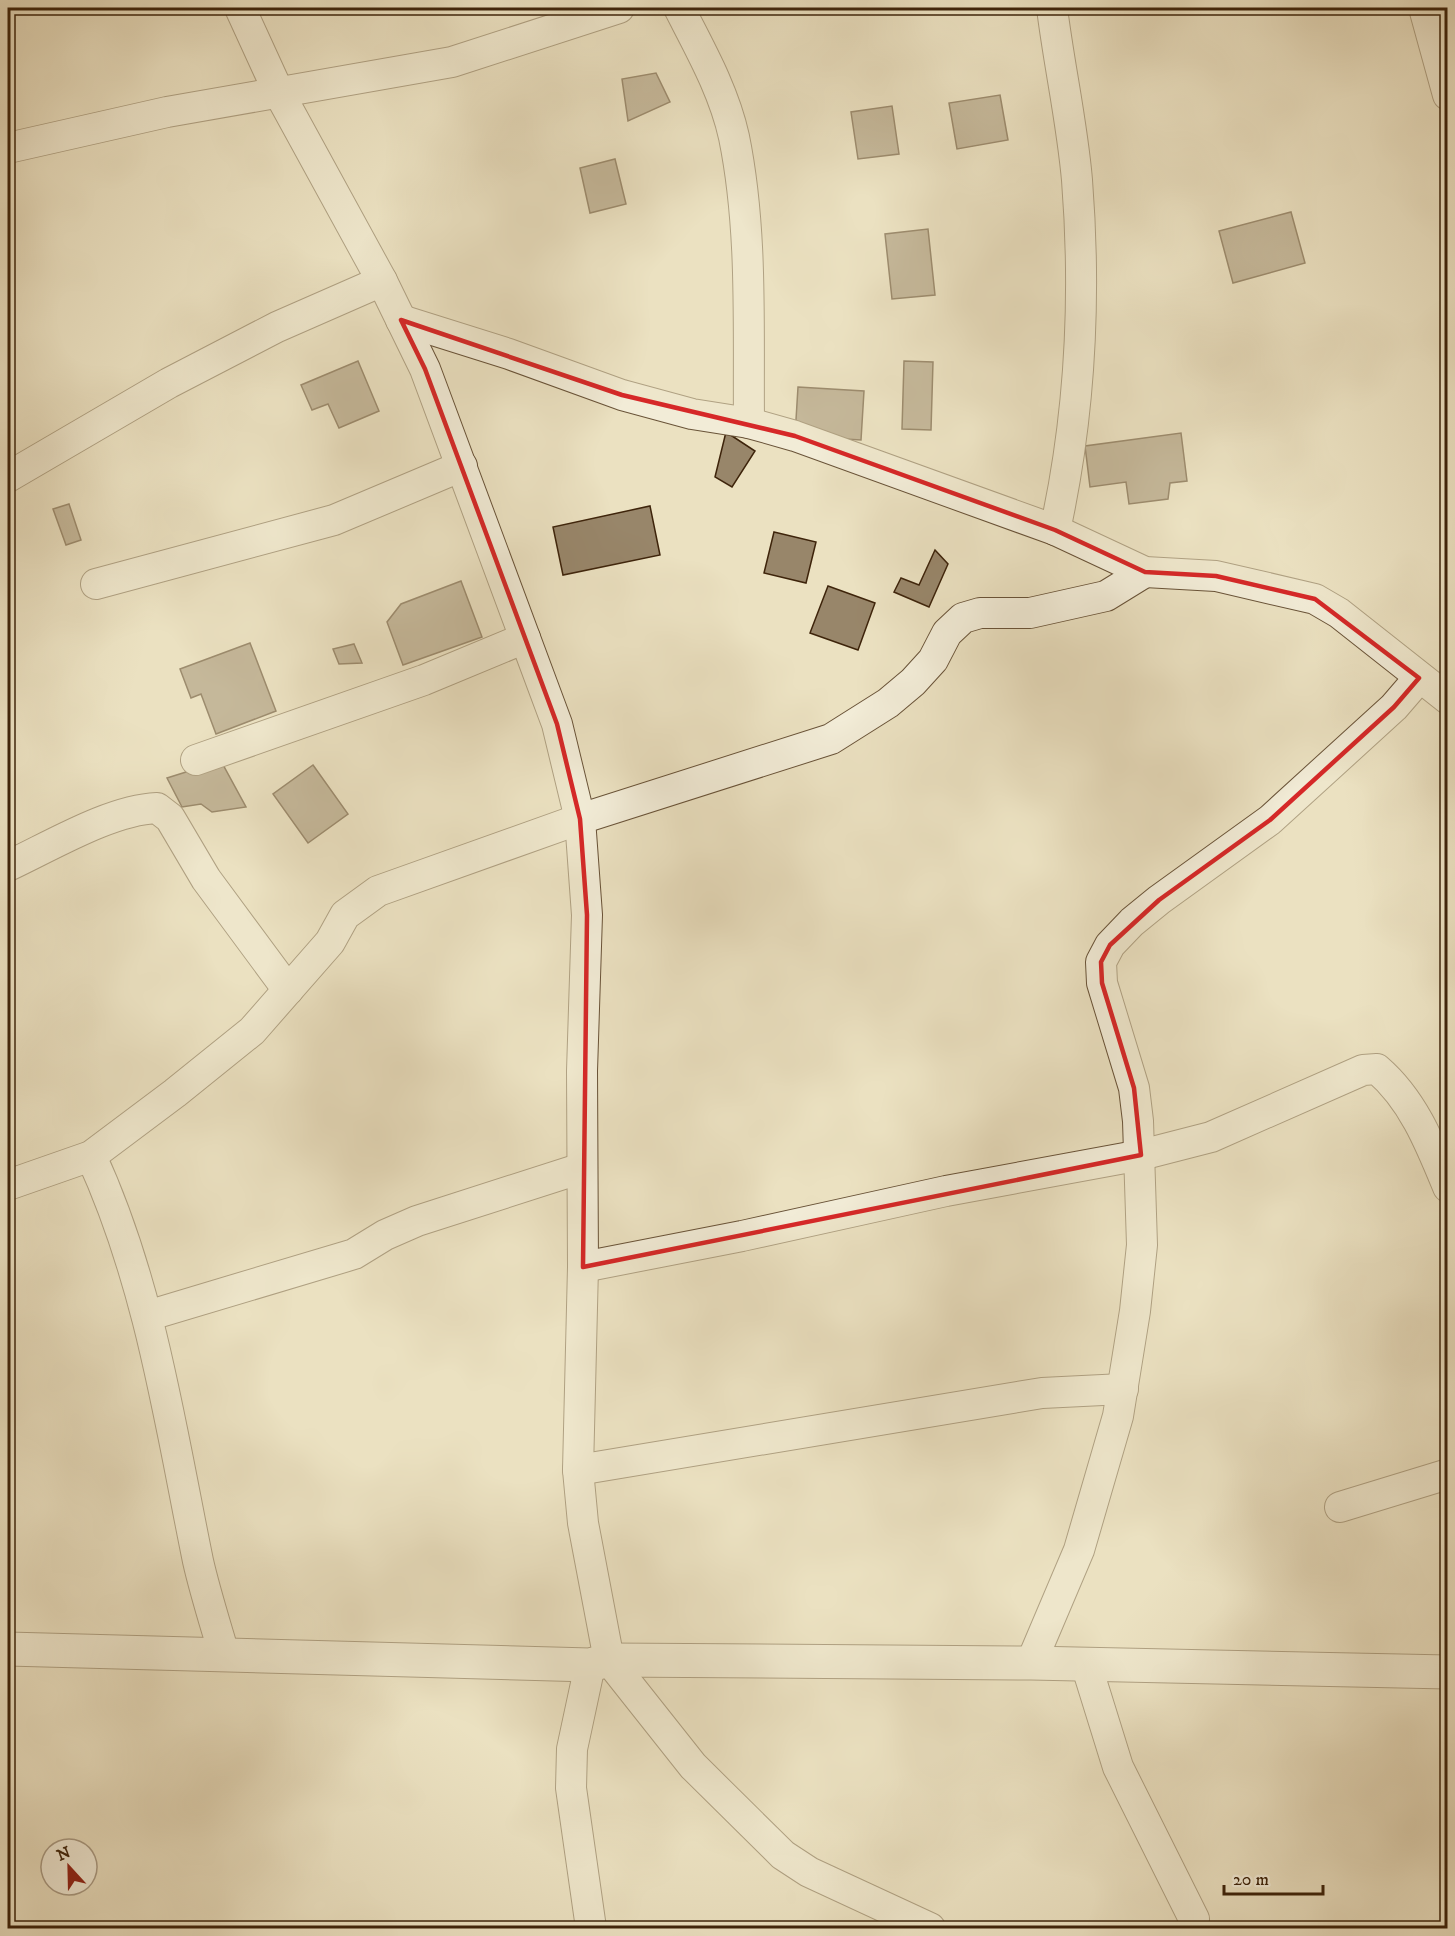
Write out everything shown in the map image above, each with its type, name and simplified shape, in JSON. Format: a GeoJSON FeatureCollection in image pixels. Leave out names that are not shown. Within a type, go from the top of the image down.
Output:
{"type":"FeatureCollection","features":[{"type":"Feature","properties":{"kind":"street"},"geometry":{"type":"LineString","coordinates":[[240,8],[278,91],[382,281],[425,369],[557,724],[580,819],[587,915],[578,1470],[599,1662],[572,1749],[571,1788],[591,1929]]}},
{"type":"Feature","properties":{"kind":"street"},"geometry":{"type":"LineString","coordinates":[[8,148],[167,112],[452,62],[619,8]]}},
{"type":"Feature","properties":{"kind":"street"},"geometry":{"type":"LineString","coordinates":[[679,8],[721,95],[734,136],[742,195],[746,260],[749,423]]}},
{"type":"Feature","properties":{"kind":"street"},"geometry":{"type":"LineString","coordinates":[[1053,8],[1076,177],[1082,259],[1078,350],[1064,489],[1055,530]]}},
{"type":"Feature","properties":{"kind":"street"},"geometry":{"type":"LineString","coordinates":[[1424,8],[1448,95]]}},
{"type":"Feature","properties":{"kind":"street"},"geometry":{"type":"LineString","coordinates":[[8,477],[169,383],[277,327],[382,281]]}},
{"type":"Feature","properties":{"kind":"street"},"geometry":{"type":"LineString","coordinates":[[401,320],[509,354],[622,395],[692,414],[749,423],[874,463],[1055,530],[1145,572],[1216,576],[1315,599],[1339,613],[1448,699]]}},
{"type":"Feature","properties":{"kind":"street"},"geometry":{"type":"LineString","coordinates":[[96,584],[334,520],[462,466]]}},
{"type":"Feature","properties":{"kind":"street"},"geometry":{"type":"LineString","coordinates":[[8,1185],[91,1156],[175,1094],[252,1030],[330,942],[345,915],[378,891],[580,819],[831,739],[888,703],[913,682],[933,660],[947,633],[963,618],[980,613],[1030,613],[1106,596],[1145,572]]}},
{"type":"Feature","properties":{"kind":"street"},"geometry":{"type":"LineString","coordinates":[[196,760],[424,680],[525,638]]}},
{"type":"Feature","properties":{"kind":"street"},"geometry":{"type":"LineString","coordinates":[[1031,1662],[1079,1550],[1118,1416],[1136,1311],[1142,1245],[1141,1155],[1134,1088],[1102,983],[1101,962],[1132,922],[1270,820],[1394,707],[1419,678]]}},
{"type":"Feature","properties":{"kind":"street"},"geometry":{"type":"LineString","coordinates":[[8,866],[97,825],[141,808],[158,808],[170,818],[206,879],[288,990]]}},
{"type":"Feature","properties":{"kind":"street"},"geometry":{"type":"LineString","coordinates":[[583,1267],[742,1236],[946,1191],[1141,1155],[1211,1137],[1340,1078],[1363,1070],[1377,1069],[1398,1087],[1448,1186]]}},
{"type":"Feature","properties":{"kind":"street"},"geometry":{"type":"LineString","coordinates":[[91,1156],[112,1203],[147,1316],[173,1426],[199,1563],[224,1654]]}},
{"type":"Feature","properties":{"kind":"street"},"geometry":{"type":"LineString","coordinates":[[147,1316],[354,1254],[385,1235],[417,1221],[582,1167]]}},
{"type":"Feature","properties":{"kind":"street"},"geometry":{"type":"LineString","coordinates":[[578,1470],[1042,1393],[1123,1389]]}},
{"type":"Feature","properties":{"kind":"street"},"geometry":{"type":"LineString","coordinates":[[1340,1507],[1448,1474]]}},
{"type":"Feature","properties":{"kind":"street"},"geometry":{"type":"LineString","coordinates":[[8,1649],[599,1662],[1031,1662],[1448,1672]]}},
{"type":"Feature","properties":{"kind":"street"},"geometry":{"type":"LineString","coordinates":[[599,1662],[693,1766],[783,1855],[808,1872],[930,1929]]}},
{"type":"Feature","properties":{"kind":"street"},"geometry":{"type":"LineString","coordinates":[[1086,1664],[1118,1767],[1194,1919]]}},
{"type":"Feature","properties":{"kind":"highlighted area"},"geometry":{"type":"Polygon","coordinates":[[[401,320],[622,395],[795,436],[1055,530],[1145,572],[1216,576],[1315,599],[1419,678],[1394,707],[1270,820],[1159,900],[1110,945],[1101,962],[1102,983],[1134,1088],[1141,1155],[583,1267],[587,915],[580,819],[557,724],[425,369],[401,320]]]}},
{"type":"Feature","properties":{"kind":"building"},"geometry":{"type":"Polygon","coordinates":[[[656,73],[670,102],[628,121],[622,79],[656,73]]]}},
{"type":"Feature","properties":{"kind":"building"},"geometry":{"type":"Polygon","coordinates":[[[1000,95],[1008,140],[957,149],[949,103],[1000,95]]]}},
{"type":"Feature","properties":{"kind":"building"},"geometry":{"type":"Polygon","coordinates":[[[892,106],[899,154],[858,159],[851,112],[892,106]]]}},
{"type":"Feature","properties":{"kind":"building"},"geometry":{"type":"Polygon","coordinates":[[[615,159],[626,204],[590,213],[580,168],[615,159]]]}},
{"type":"Feature","properties":{"kind":"building"},"geometry":{"type":"Polygon","coordinates":[[[1291,212],[1305,263],[1233,283],[1219,231],[1291,212]]]}},
{"type":"Feature","properties":{"kind":"building"},"geometry":{"type":"Polygon","coordinates":[[[928,229],[935,295],[892,299],[885,234],[928,229]]]}},
{"type":"Feature","properties":{"kind":"building"},"geometry":{"type":"Polygon","coordinates":[[[358,361],[379,411],[339,428],[328,404],[312,410],[301,385],[358,361]]]}},
{"type":"Feature","properties":{"kind":"building"},"geometry":{"type":"Polygon","coordinates":[[[904,361],[933,362],[931,430],[902,429],[904,361]]]}},
{"type":"Feature","properties":{"kind":"building"},"geometry":{"type":"Polygon","coordinates":[[[798,387],[864,391],[861,440],[795,436],[798,387]]]}},
{"type":"Feature","properties":{"kind":"building"},"geometry":{"type":"Polygon","coordinates":[[[726,432],[755,451],[732,487],[715,477],[726,432]]]}},
{"type":"Feature","properties":{"kind":"building"},"geometry":{"type":"Polygon","coordinates":[[[1181,433],[1187,481],[1170,483],[1168,499],[1129,504],[1126,482],[1090,487],[1085,446],[1181,433]]]}},
{"type":"Feature","properties":{"kind":"building"},"geometry":{"type":"Polygon","coordinates":[[[69,504],[81,540],[66,545],[53,509],[69,504]]]}},
{"type":"Feature","properties":{"kind":"building"},"geometry":{"type":"Polygon","coordinates":[[[650,506],[660,555],[563,575],[553,527],[650,506]]]}},
{"type":"Feature","properties":{"kind":"building"},"geometry":{"type":"Polygon","coordinates":[[[774,532],[816,542],[806,583],[764,573],[774,532]]]}},
{"type":"Feature","properties":{"kind":"building"},"geometry":{"type":"Polygon","coordinates":[[[935,550],[948,564],[929,607],[894,592],[901,578],[919,585],[935,550]]]}},
{"type":"Feature","properties":{"kind":"building"},"geometry":{"type":"Polygon","coordinates":[[[461,581],[482,637],[403,665],[387,622],[401,604],[461,581]]]}},
{"type":"Feature","properties":{"kind":"building"},"geometry":{"type":"Polygon","coordinates":[[[828,586],[875,603],[858,650],[810,633],[828,586]]]}},
{"type":"Feature","properties":{"kind":"building"},"geometry":{"type":"Polygon","coordinates":[[[250,643],[276,711],[216,734],[201,694],[191,698],[180,669],[250,643]]]}},
{"type":"Feature","properties":{"kind":"building"},"geometry":{"type":"Polygon","coordinates":[[[354,644],[362,663],[339,664],[333,649],[354,644]]]}},
{"type":"Feature","properties":{"kind":"building"},"geometry":{"type":"Polygon","coordinates":[[[221,761],[246,807],[212,812],[201,804],[182,807],[167,778],[221,761]]]}},
{"type":"Feature","properties":{"kind":"building"},"geometry":{"type":"Polygon","coordinates":[[[313,765],[348,814],[308,843],[273,794],[313,765]]]}}]}
